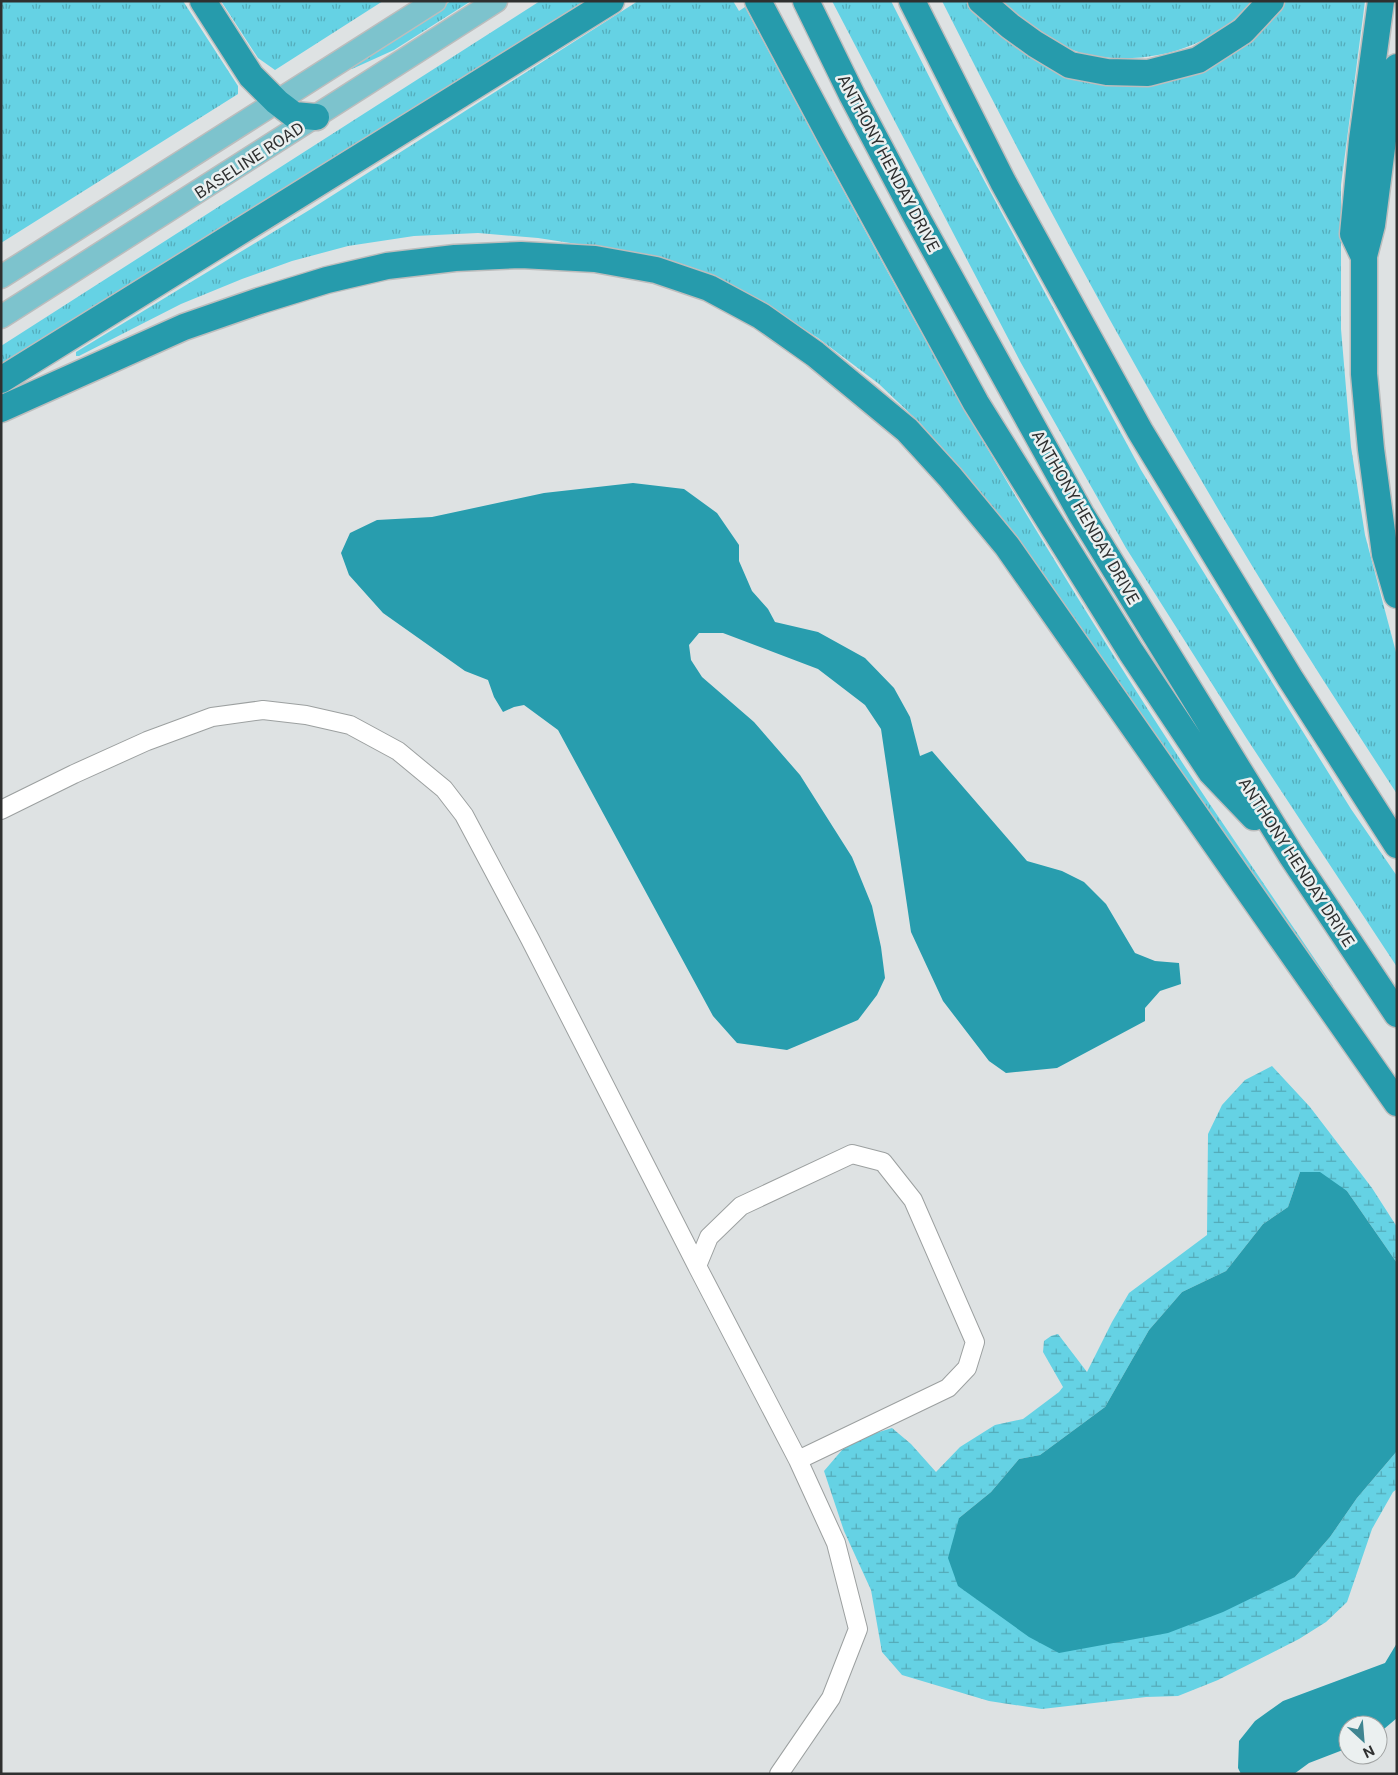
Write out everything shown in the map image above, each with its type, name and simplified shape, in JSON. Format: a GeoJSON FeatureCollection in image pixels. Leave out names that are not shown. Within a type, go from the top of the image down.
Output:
{"type":"FeatureCollection","features":[{"type":"Feature","properties":{"kind":"highway"},"geometry":{"type":"LineString","coordinates":[[203,1],[251,76],[277,102],[294,115],[316,117]]}},
{"type":"Feature","properties":{"kind":"highway"},"geometry":{"type":"LineString","coordinates":[[1,380],[611,1]]}},
{"type":"Feature","properties":{"kind":"highway"},"geometry":{"type":"LineString","coordinates":[[758,1],[976,403],[1116,628],[1211,772],[1291,855]]}},
{"type":"Feature","properties":{"kind":"highway","name":"ANTHONY HENDAY DRIVE"},"geometry":{"type":"LineString","coordinates":[[806,1],[852,95],[912,207],[1081,514],[1291,855],[1397,1014]]}},
{"type":"Feature","properties":{"kind":"highway"},"geometry":{"type":"LineString","coordinates":[[912,1],[1003,182],[1140,431],[1290,678],[1397,845]]}},
{"type":"Feature","properties":{"kind":"highway"},"geometry":{"type":"LineString","coordinates":[[981,1],[1035,44],[1070,65],[1107,72],[1148,73],[1198,60],[1243,31],[1271,1]]}},
{"type":"Feature","properties":{"kind":"highway"},"geometry":{"type":"LineString","coordinates":[[1364,256],[1353,234],[1362,140],[1381,1]]}},
{"type":"Feature","properties":{"kind":"highway"},"geometry":{"type":"LineString","coordinates":[[1397,66],[1383,140],[1372,225],[1364,256],[1364,374],[1371,449],[1385,554],[1397,595]]}},
{"type":"Feature","properties":{"kind":"highway"},"geometry":{"type":"LineString","coordinates":[[1,409],[184,327],[327,280],[387,266],[455,258],[522,255],[595,259],[656,270],[708,288],[761,316],[815,354],[907,430],[950,477],[1007,546],[1397,1103]]}},
{"type":"Feature","properties":{"kind":"main road","name":"BASELINE ROAD"},"geometry":{"type":"LineString","coordinates":[[1,276],[435,1]]}},
{"type":"Feature","properties":{"kind":"main road","name":"BASELINE ROAD"},"geometry":{"type":"LineString","coordinates":[[1,317],[496,1]]}},
{"type":"Feature","properties":{"kind":"lane"},"geometry":{"type":"LineString","coordinates":[[1,810],[131,748],[212,717],[263,710],[306,715],[350,725],[398,751],[444,789],[464,815],[530,939],[798,1460],[836,1543],[858,1629],[831,1698],[779,1774]]}},
{"type":"Feature","properties":{"kind":"lane"},"geometry":{"type":"LineString","coordinates":[[697,1266],[709,1236],[741,1206],[852,1154],[883,1162],[913,1200],[975,1342],[967,1368],[948,1388],[798,1460]]}},
{"type":"Feature","properties":{"kind":"green space"},"geometry":{"type":"Polygon","coordinates":[[[1,1],[183,1],[238,86],[238,94],[1,243],[1,1]]]}},
{"type":"Feature","properties":{"kind":"green space"},"geometry":{"type":"Polygon","coordinates":[[[221,1],[383,1],[275,70],[258,58],[221,1]]]}},
{"type":"Feature","properties":{"kind":"green space"},"geometry":{"type":"Polygon","coordinates":[[[451,1],[471,1],[394,50],[352,69],[350,66],[451,1]]]}},
{"type":"Feature","properties":{"kind":"green space"},"geometry":{"type":"Polygon","coordinates":[[[540,1],[597,1],[1,372],[1,346],[540,1]]]}},
{"type":"Feature","properties":{"kind":"green space"},"geometry":{"type":"Polygon","coordinates":[[[638,1],[733,1],[739,11],[745,7],[891,278],[1004,477],[1145,705],[1333,986],[1332,988],[977,488],[920,423],[879,384],[818,338],[778,313],[603,248],[538,238],[478,233],[414,236],[348,246],[292,261],[181,304],[76,356],[76,352],[311,209],[638,1]]]}},
{"type":"Feature","properties":{"kind":"green space"},"geometry":{"type":"Polygon","coordinates":[[[832,1],[891,1],[946,110],[1141,470],[1351,809],[1397,876],[1397,967],[1247,739],[1126,548],[1021,363],[832,1]]]}},
{"type":"Feature","properties":{"kind":"green space"},"geometry":{"type":"Polygon","coordinates":[[[942,1],[968,1],[998,32],[1038,59],[1168,77],[1280,1],[1365,1],[1341,185],[1341,329],[1351,447],[1365,535],[1397,656],[1397,794],[1273,600],[1156,403],[1011,136],[942,1]]]}},
{"type":"Feature","properties":{"kind":"green space"},"geometry":{"type":"Polygon","coordinates":[[[996,1],[1252,1],[1223,28],[1189,46],[1151,56],[1112,58],[1081,53],[1058,43],[996,1]]]}},
{"type":"Feature","properties":{"kind":"green space"},"geometry":{"type":"Polygon","coordinates":[[[1272,1066],[1310,1107],[1372,1188],[1397,1227],[1397,1263],[1347,1191],[1300,1172],[1288,1207],[1263,1224],[1226,1271],[1182,1292],[1149,1330],[1105,1407],[1040,1455],[1019,1459],[991,1492],[959,1518],[1295,1577],[1330,1537],[1357,1498],[1397,1451],[1397,1489],[1393,1492],[1372,1529],[1347,1602],[1326,1622],[1299,1639],[1218,1680],[1178,1696],[1146,1697],[1042,1709],[989,1701],[902,1675],[882,1652],[871,1590],[844,1531],[824,1471],[842,1450],[863,1437],[892,1428],[911,1444],[936,1472],[960,1447],[995,1425],[1023,1419],[1059,1392],[1063,1387],[1043,1352],[1044,1341],[1051,1336],[1058,1334],[1087,1372],[1129,1293],[1207,1235],[1208,1134],[1222,1105],[1245,1080],[1272,1066]]]}},
{"type":"Feature","properties":{"kind":"shaded area"},"geometry":{"type":"Polygon","coordinates":[[[633,483],[684,489],[717,513],[739,545],[739,561],[752,591],[768,609],[775,622],[818,632],[865,658],[894,688],[910,717],[920,756],[932,751],[1027,861],[1062,871],[1084,882],[1106,904],[1135,953],[1155,961],[1179,963],[1181,984],[1160,991],[1145,1008],[1145,1021],[1057,1068],[1006,1073],[989,1061],[943,1001],[911,932],[881,729],[865,705],[818,669],[723,633],[699,633],[689,645],[691,660],[702,677],[754,722],[800,775],[852,857],[872,906],[881,947],[885,978],[877,995],[858,1020],[787,1050],[737,1043],[713,1016],[558,730],[524,705],[503,712],[494,697],[488,680],[465,671],[383,613],[349,575],[341,553],[350,533],[377,520],[432,517],[544,493],[633,483]]]}},
{"type":"Feature","properties":{"kind":"shaded area"},"geometry":{"type":"Polygon","coordinates":[[[1300,1172],[1320,1172],[1347,1191],[1397,1263],[1397,1451],[1357,1498],[1330,1537],[1295,1577],[1223,1612],[1168,1633],[1059,1653],[1029,1637],[958,1586],[948,1558],[959,1518],[991,1492],[1019,1459],[1040,1455],[1105,1407],[1149,1330],[1182,1292],[1226,1271],[1263,1224],[1288,1207],[1300,1172]]]}},
{"type":"Feature","properties":{"kind":"shaded area"},"geometry":{"type":"Polygon","coordinates":[[[1397,1643],[1397,1718],[1388,1726],[1388,1715],[1338,1715],[1338,1752],[1309,1763],[1294,1774],[1241,1774],[1238,1768],[1239,1741],[1255,1721],[1283,1701],[1385,1663],[1397,1643]]]}}]}
